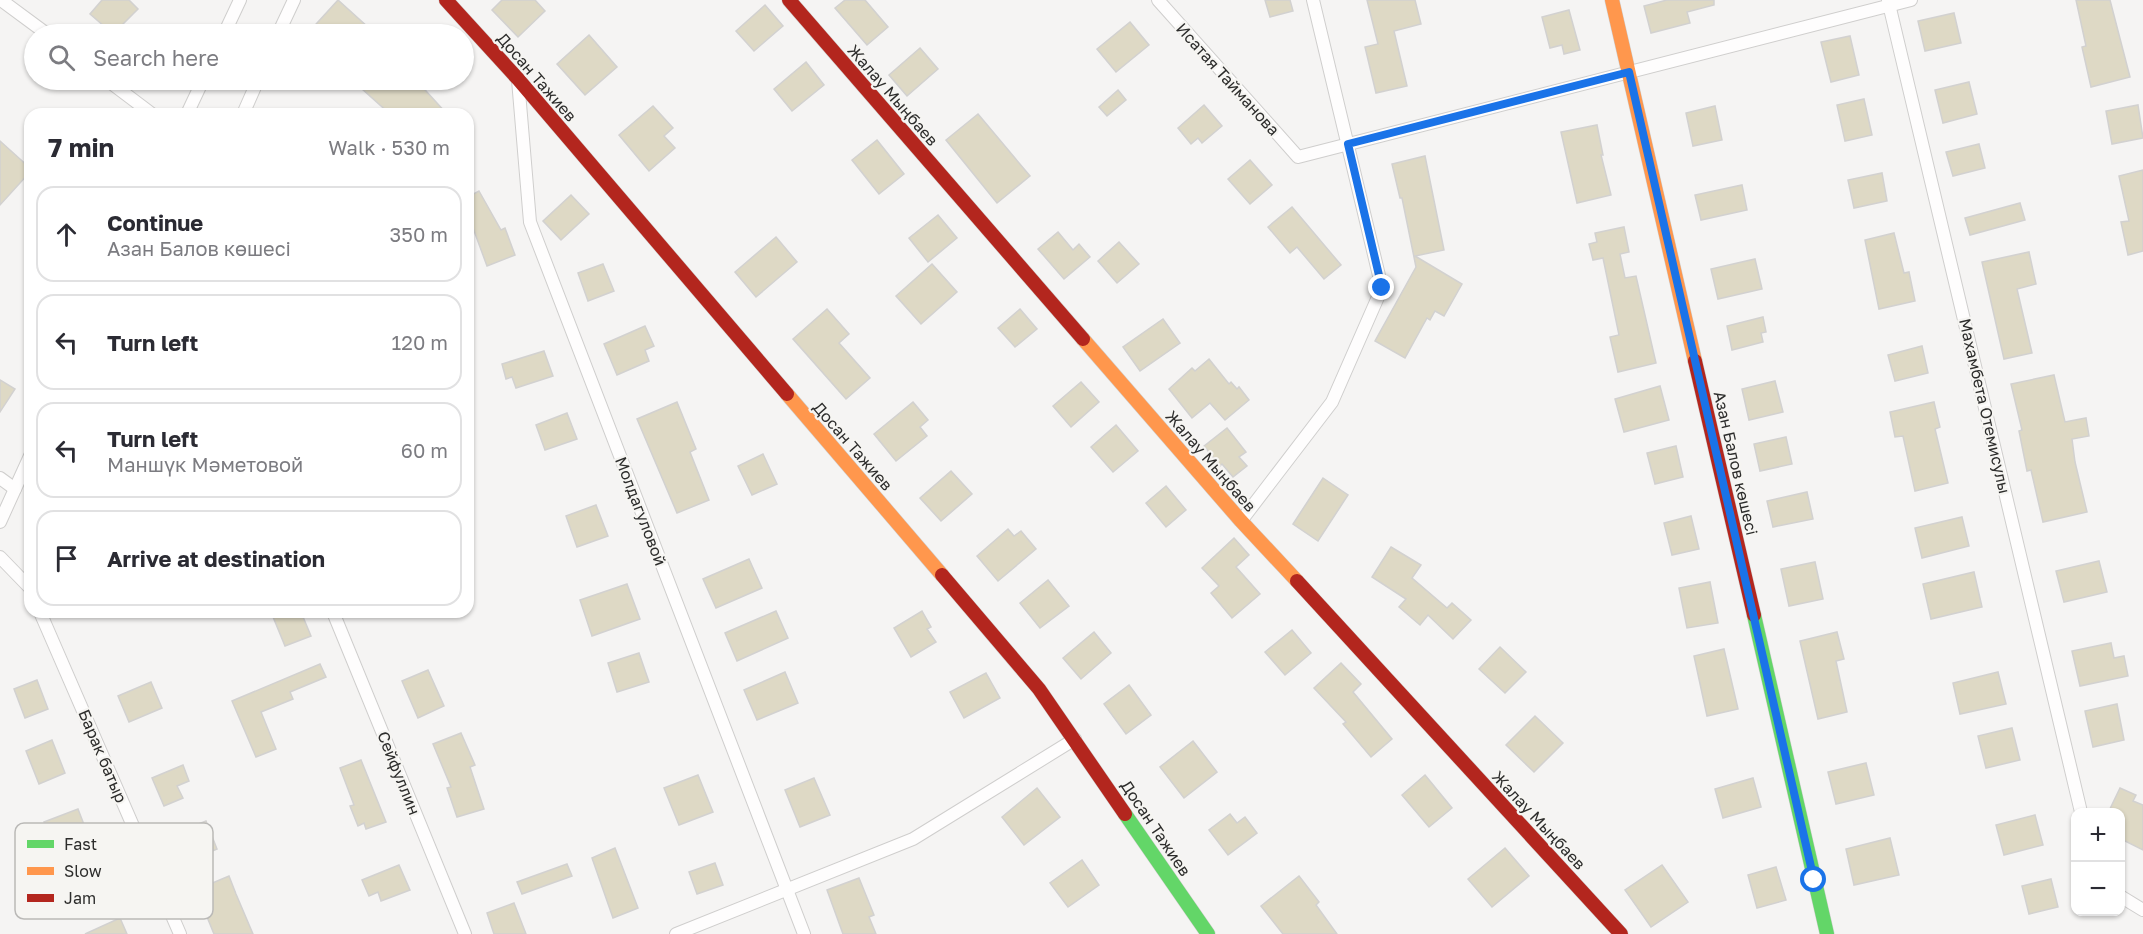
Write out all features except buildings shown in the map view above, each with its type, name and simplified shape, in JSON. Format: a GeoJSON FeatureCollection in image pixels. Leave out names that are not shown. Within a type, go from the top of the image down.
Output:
{"type":"FeatureCollection","features":[{"type":"Feature","properties":{"kind":"street"},"geometry":{"type":"LineString","coordinates":[[2,0],[34,24]]}},
{"type":"Feature","properties":{"kind":"street"},"geometry":{"type":"LineString","coordinates":[[229,24],[240,0]]}},
{"type":"Feature","properties":{"kind":"street"},"geometry":{"type":"LineString","coordinates":[[283,24],[294,0]]}},
{"type":"Feature","properties":{"kind":"street","name":"Досан Тажиев"},"geometry":{"type":"LineString","coordinates":[[446,0],[468,24]]}},
{"type":"Feature","properties":{"kind":"street","name":"Жалау Мыңбаев"},"geometry":{"type":"LineString","coordinates":[[789,0],[1241,521],[1621,934]]}},
{"type":"Feature","properties":{"kind":"street","name":"Исатая Тайманова"},"geometry":{"type":"LineString","coordinates":[[1158,0],[1298,157],[1348,144]]}},
{"type":"Feature","properties":{"kind":"street"},"geometry":{"type":"LineString","coordinates":[[1241,521],[1332,402],[1382,288],[1313,0]]}},
{"type":"Feature","properties":{"kind":"street","name":"Азан Балов көшесі"},"geometry":{"type":"LineString","coordinates":[[1612,0],[1827,934]]}},
{"type":"Feature","properties":{"kind":"street"},"geometry":{"type":"LineString","coordinates":[[1348,144],[1629,72],[1888,2],[1911,0]]}},
{"type":"Feature","properties":{"kind":"street","name":"Махамбета Отемисулы"},"geometry":{"type":"LineString","coordinates":[[1888,2],[2080,808]]}},
{"type":"Feature","properties":{"kind":"street","name":"Досан Тажиев"},"geometry":{"type":"LineString","coordinates":[[474,31],[518,79],[1039,688],[1208,934]]}},
{"type":"Feature","properties":{"kind":"street","name":"Молдагуловой"},"geometry":{"type":"LineString","coordinates":[[518,79],[530,222],[804,934]]}},
{"type":"Feature","properties":{"kind":"street"},"geometry":{"type":"LineString","coordinates":[[120,90],[144,108]]}},
{"type":"Feature","properties":{"kind":"street"},"geometry":{"type":"LineString","coordinates":[[190,108],[198,90]]}},
{"type":"Feature","properties":{"kind":"street"},"geometry":{"type":"LineString","coordinates":[[246,108],[254,90]]}},
{"type":"Feature","properties":{"kind":"street"},"geometry":{"type":"LineString","coordinates":[[0,522],[24,469]]}},
{"type":"Feature","properties":{"kind":"street"},"geometry":{"type":"LineString","coordinates":[[0,478],[15,489]]}},
{"type":"Feature","properties":{"kind":"street"},"geometry":{"type":"LineString","coordinates":[[0,556],[24,582]]}},
{"type":"Feature","properties":{"kind":"street","name":"Барак батыр"},"geometry":{"type":"LineString","coordinates":[[43,618],[132,823]]}},
{"type":"Feature","properties":{"kind":"street","name":"Сейфуллин"},"geometry":{"type":"LineString","coordinates":[[335,618],[465,934]]}},
{"type":"Feature","properties":{"kind":"street"},"geometry":{"type":"LineString","coordinates":[[676,934],[913,839],[1076,739]]}},
{"type":"Feature","properties":{"kind":"street"},"geometry":{"type":"LineString","coordinates":[[2125,899],[2143,910]]}},
{"type":"Feature","properties":{"kind":"street","name":"Барак батыр"},"geometry":{"type":"LineString","coordinates":[[173,919],[180,934]]}},
{"type":"Feature","properties":{"kind":"traffic: fast"},"geometry":{"type":"LineString","coordinates":[[1754,615],[1827,934]]}},
{"type":"Feature","properties":{"kind":"traffic: fast"},"geometry":{"type":"LineString","coordinates":[[1125,814],[1208,934]]}},
{"type":"Feature","properties":{"kind":"traffic: slow"},"geometry":{"type":"LineString","coordinates":[[1612,0],[1695,361]]}},
{"type":"Feature","properties":{"kind":"traffic: slow"},"geometry":{"type":"LineString","coordinates":[[1083,339],[1241,521],[1297,581]]}},
{"type":"Feature","properties":{"kind":"traffic: slow"},"geometry":{"type":"LineString","coordinates":[[787,394],[942,575]]}},
{"type":"Feature","properties":{"kind":"traffic: jam"},"geometry":{"type":"LineString","coordinates":[[446,0],[468,24]]}},
{"type":"Feature","properties":{"kind":"traffic: jam"},"geometry":{"type":"LineString","coordinates":[[789,0],[1083,339]]}},
{"type":"Feature","properties":{"kind":"traffic: jam"},"geometry":{"type":"LineString","coordinates":[[474,31],[518,79],[787,394]]}},
{"type":"Feature","properties":{"kind":"traffic: jam"},"geometry":{"type":"LineString","coordinates":[[1695,361],[1754,615]]}},
{"type":"Feature","properties":{"kind":"traffic: jam"},"geometry":{"type":"LineString","coordinates":[[942,575],[1039,689],[1125,814]]}},
{"type":"Feature","properties":{"kind":"traffic: jam"},"geometry":{"type":"LineString","coordinates":[[1297,581],[1621,934]]}},
{"type":"Feature","properties":{"kind":"route"},"geometry":{"type":"LineString","coordinates":[[1382,288],[1348,144],[1629,72],[1814,880]]}}]}
